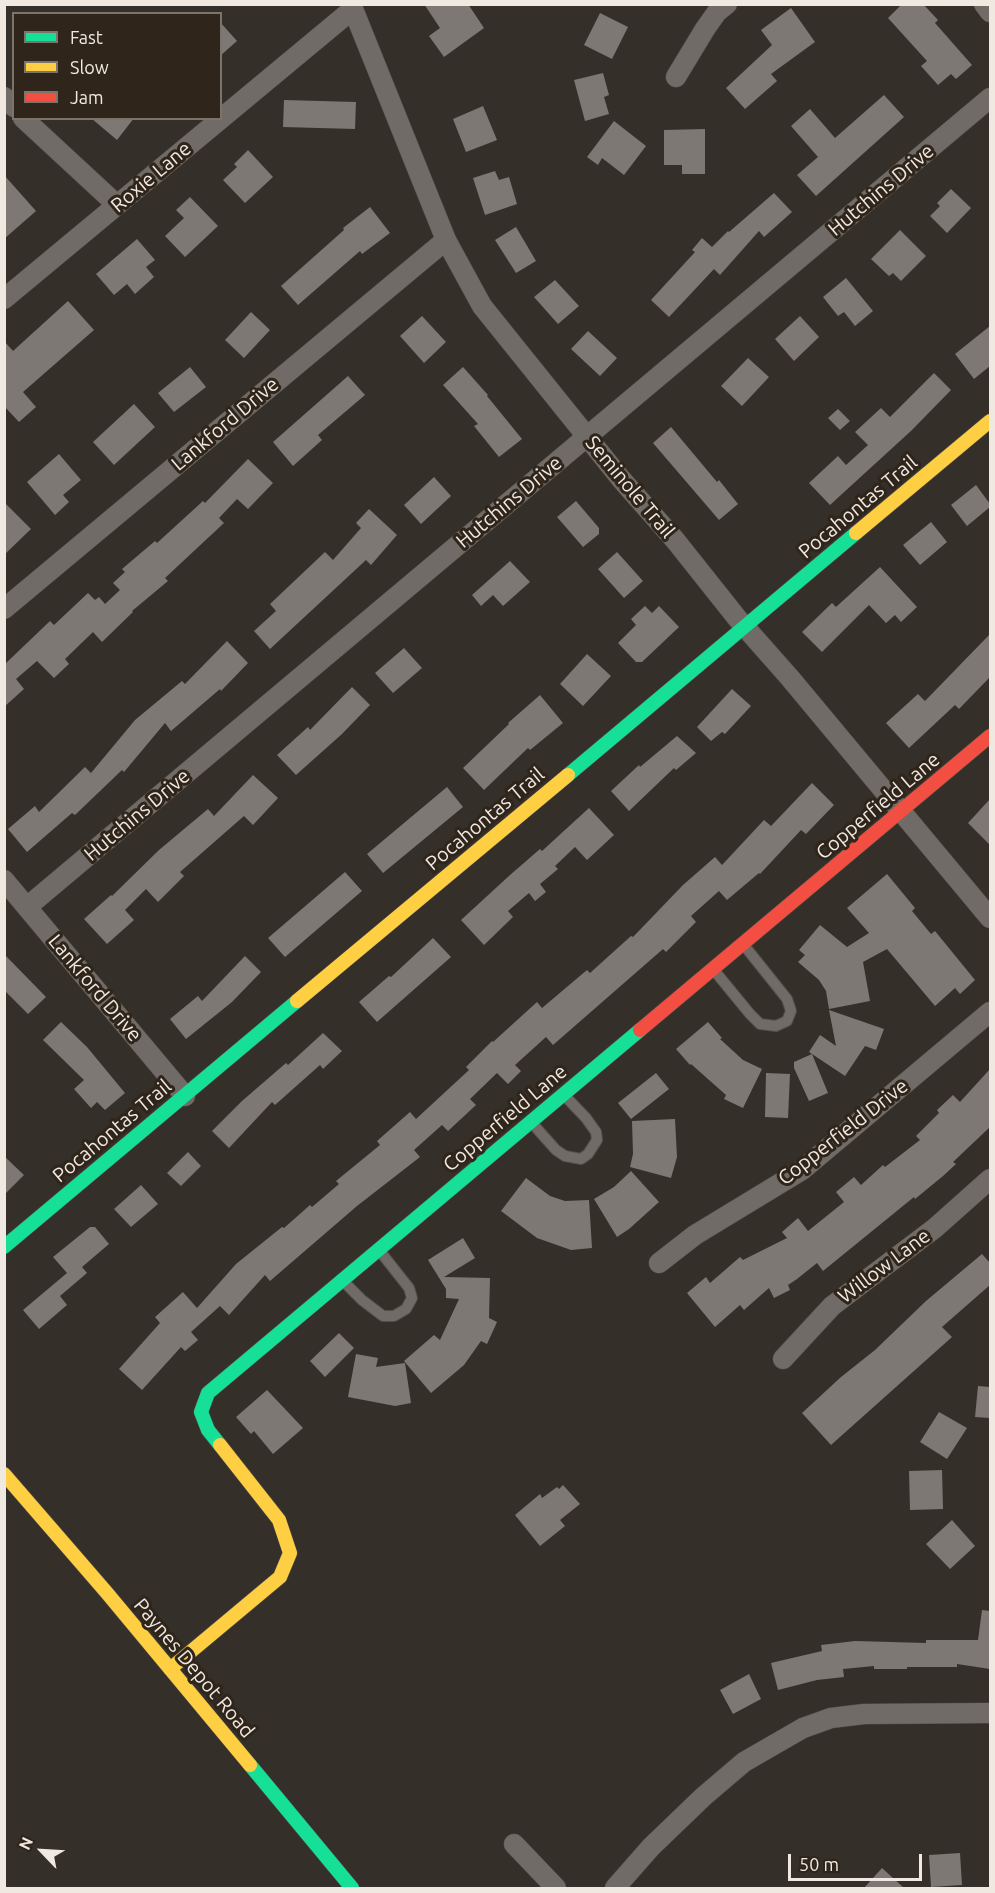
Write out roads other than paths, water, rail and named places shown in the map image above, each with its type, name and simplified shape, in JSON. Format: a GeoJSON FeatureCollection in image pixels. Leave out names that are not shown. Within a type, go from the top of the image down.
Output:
{"type":"FeatureCollection","features":[{"type":"Feature","properties":{"kind":"street"},"geometry":{"type":"LineString","coordinates":[[676,77],[705,29],[717,12],[727,4]]}},
{"type":"Feature","properties":{"kind":"street"},"geometry":{"type":"LineString","coordinates":[[984,4],[990,12]]}},
{"type":"Feature","properties":{"kind":"street","name":"Roxie Lane"},"geometry":{"type":"LineString","coordinates":[[222,117],[352,7]]}},
{"type":"Feature","properties":{"kind":"street","name":"Seminole Trail"},"geometry":{"type":"LineString","coordinates":[[352,7],[446,240],[482,306],[512,346],[745,627],[990,918]]}},
{"type":"Feature","properties":{"kind":"street","name":"Hutchins Drive"},"geometry":{"type":"LineString","coordinates":[[27,907],[990,98]]}},
{"type":"Feature","properties":{"kind":"street"},"geometry":{"type":"LineString","coordinates":[[25,120],[117,205]]}},
{"type":"Feature","properties":{"kind":"street","name":"Roxie Lane"},"geometry":{"type":"LineString","coordinates":[[4,299],[218,120]]}},
{"type":"Feature","properties":{"kind":"street","name":"Lankford Drive"},"geometry":{"type":"LineString","coordinates":[[4,609],[446,240]]}},
{"type":"Feature","properties":{"kind":"street","name":"Pocahontas Trail"},"geometry":{"type":"LineString","coordinates":[[4,1247],[990,422]]}},
{"type":"Feature","properties":{"kind":"street","name":"Copperfield Lane"},"geometry":{"type":"LineString","coordinates":[[170,1669],[281,1575],[290,1553],[279,1520],[207,1430],[201,1412],[208,1393],[990,736]]}},
{"type":"Feature","properties":{"kind":"street","name":"Lankford Drive"},"geometry":{"type":"LineString","coordinates":[[4,880],[185,1096]]}},
{"type":"Feature","properties":{"kind":"street","name":"Copperfield Drive"},"geometry":{"type":"LineString","coordinates":[[659,1263],[695,1235],[802,1170],[990,1012]]}},
{"type":"Feature","properties":{"kind":"street","name":"Willow Lane"},"geometry":{"type":"LineString","coordinates":[[783,1359],[832,1306],[935,1228],[990,1179]]}},
{"type":"Feature","properties":{"kind":"street","name":"Paynes Depot Road"},"geometry":{"type":"LineString","coordinates":[[4,1474],[352,1888]]}},
{"type":"Feature","properties":{"kind":"street"},"geometry":{"type":"LineString","coordinates":[[615,1888],[651,1847],[703,1797],[744,1762],[803,1728],[831,1718],[864,1714],[990,1713]]}},
{"type":"Feature","properties":{"kind":"street"},"geometry":{"type":"LineString","coordinates":[[514,1844],[556,1888]]}},
{"type":"Feature","properties":{"kind":"lane"},"geometry":{"type":"LineString","coordinates":[[713,969],[760,1024],[776,1026],[787,1021],[791,1011],[787,999],[743,944]]}},
{"type":"Feature","properties":{"kind":"lane"},"geometry":{"type":"LineString","coordinates":[[531,1122],[556,1150],[565,1156],[581,1159],[588,1154],[597,1140],[596,1132],[564,1094]]}},
{"type":"Feature","properties":{"kind":"lane"},"geometry":{"type":"LineString","coordinates":[[343,1281],[383,1316],[394,1316],[406,1309],[412,1298],[409,1288],[378,1250]]}}]}
